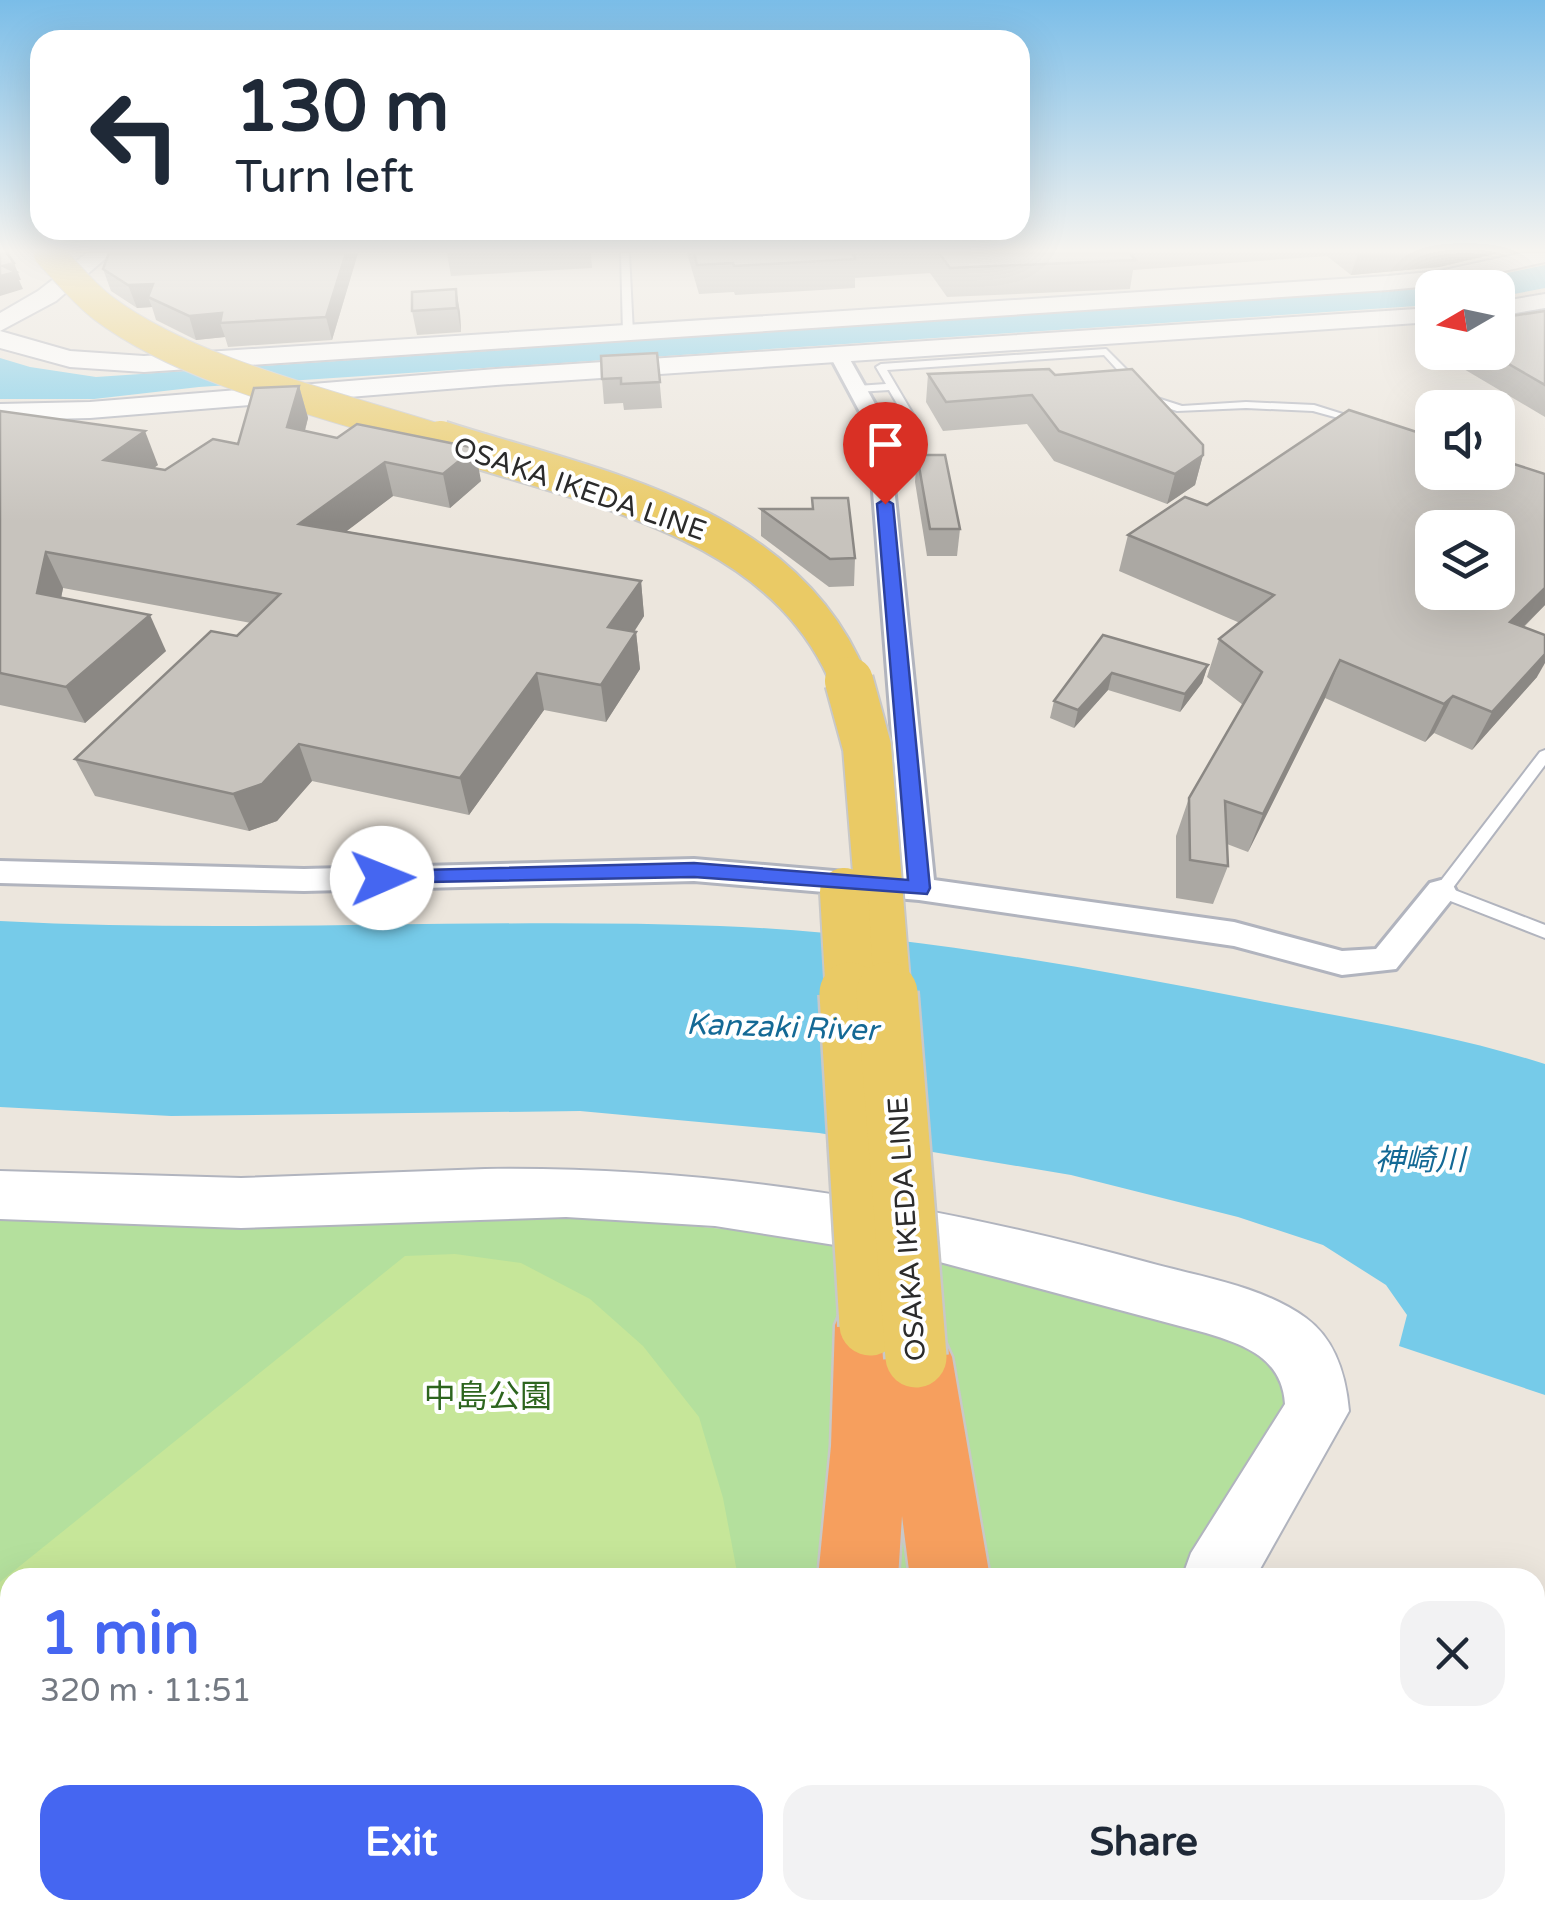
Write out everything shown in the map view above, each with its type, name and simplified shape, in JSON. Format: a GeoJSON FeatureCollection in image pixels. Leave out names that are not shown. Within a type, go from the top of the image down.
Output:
{"type":"FeatureCollection","features":[{"type":"Feature","properties":{"kind":"highway"},"geometry":{"type":"LineString","coordinates":[[859,1568],[868,1446],[893,1341]]}},
{"type":"Feature","properties":{"kind":"highway"},"geometry":{"type":"LineString","coordinates":[[893,1341],[948,1568]]}},
{"type":"Feature","properties":{"kind":"main road","name":"OSAKA IKEDA LINE"},"geometry":{"type":"LineString","coordinates":[[130,343],[200,374],[546,486],[630,518],[720,564],[774,613],[814,679],[831,736],[893,1341],[927,1568]]}},
{"type":"Feature","properties":{"kind":"main road","name":"OSAKA IKEDA LINE"},"geometry":{"type":"LineString","coordinates":[[165,343],[201,360],[694,524],[763,565],[820,622],[847,666],[868,747],[893,1341],[883,1568]]}},
{"type":"Feature","properties":{"kind":"street"},"geometry":{"type":"LineString","coordinates":[[10,343],[82,362],[144,364],[480,343]]}},
{"type":"Feature","properties":{"kind":"street"},"geometry":{"type":"LineString","coordinates":[[0,412],[90,410],[496,376],[1034,343]]}},
{"type":"Feature","properties":{"kind":"street"},"geometry":{"type":"LineString","coordinates":[[839,356],[878,427],[919,888]]}},
{"type":"Feature","properties":{"kind":"street"},"geometry":{"type":"LineString","coordinates":[[0,872],[304,880],[694,870],[919,888],[1234,934],[1342,963],[1385,960],[1441,891]]}},
{"type":"Feature","properties":{"kind":"street"},"geometry":{"type":"LineString","coordinates":[[0,1194],[236,1203],[566,1193],[767,1208],[958,1240],[1096,1274],[1255,1322],[1290,1339],[1303,1354],[1319,1393],[1317,1410],[1222,1568]]}},
{"type":"Feature","properties":{"kind":"lane"},"geometry":{"type":"LineString","coordinates":[[914,426],[880,367],[1106,352],[1150,399],[1181,409],[1246,405],[1314,408],[1364,423]]}},
{"type":"Feature","properties":{"kind":"lane"},"geometry":{"type":"LineString","coordinates":[[857,389],[892,387]]}},
{"type":"Feature","properties":{"kind":"lane"},"geometry":{"type":"LineString","coordinates":[[1545,756],[1441,891],[1545,932]]}},
{"type":"Feature","properties":{"kind":"green space","name":"中島公園"},"geometry":{"type":"Polygon","coordinates":[[[490,1213],[774,1234],[919,1257],[1020,1280],[1271,1349],[1295,1410],[1193,1568],[0,1568],[0,1215],[490,1213]]]}},
{"type":"Feature","properties":{"kind":"green space"},"geometry":{"type":"Polygon","coordinates":[[[455,1254],[521,1263],[590,1299],[643,1346],[699,1417],[723,1498],[736,1568],[17,1568],[405,1256],[455,1254]]]}},
{"type":"Feature","properties":{"kind":"water"},"geometry":{"type":"Polygon","coordinates":[[[614,343],[868,343],[199,387],[94,399],[0,399],[0,358],[30,367],[96,377],[614,343]]]}},
{"type":"Feature","properties":{"kind":"water","name":"神崎川"},"geometry":{"type":"Polygon","coordinates":[[[0,921],[180,926],[630,924],[787,930],[1055,963],[1510,1053],[1545,1064],[1545,1395],[1399,1346],[1407,1315],[1386,1285],[1323,1245],[1238,1217],[1071,1175],[819,1133],[580,1111],[171,1116],[0,1107],[0,921]]]}},
{"type":"Feature","properties":{"kind":"building"},"geometry":{"type":"Polygon","coordinates":[[[1515,343],[1545,343],[1545,385],[1515,368],[1515,343]]]}},
{"type":"Feature","properties":{"kind":"building"},"geometry":{"type":"Polygon","coordinates":[[[657,353],[660,382],[621,384],[621,378],[602,379],[601,356],[657,353]]]}},
{"type":"Feature","properties":{"kind":"building"},"geometry":{"type":"Polygon","coordinates":[[[1049,369],[1055,375],[1132,369],[1203,445],[1203,455],[1175,474],[1059,431],[1032,395],[946,402],[928,374],[1049,369]]]}},
{"type":"Feature","properties":{"kind":"building"},"geometry":{"type":"Polygon","coordinates":[[[299,386],[287,427],[337,438],[357,424],[475,448],[443,474],[385,462],[299,524],[641,581],[608,627],[636,632],[601,685],[537,673],[460,778],[299,744],[262,784],[233,794],[75,759],[211,631],[237,636],[280,594],[46,552],[37,593],[150,615],[66,687],[0,673],[0,411],[145,431],[104,460],[165,470],[213,439],[238,444],[254,388],[299,386]]]}},
{"type":"Feature","properties":{"kind":"building"},"geometry":{"type":"Polygon","coordinates":[[[1349,410],[1415,431],[1415,490],[1515,490],[1515,464],[1545,474],[1545,588],[1510,622],[1545,635],[1545,654],[1492,712],[1453,696],[1444,704],[1340,660],[1263,814],[1225,801],[1228,866],[1190,860],[1189,798],[1262,672],[1219,639],[1274,595],[1128,535],[1185,497],[1207,505],[1349,410]]]}},
{"type":"Feature","properties":{"kind":"building"},"geometry":{"type":"Polygon","coordinates":[[[917,455],[945,455],[960,529],[930,529],[917,455]]]}},
{"type":"Feature","properties":{"kind":"building"},"geometry":{"type":"Polygon","coordinates":[[[812,498],[848,498],[855,558],[830,559],[761,509],[813,509],[812,498]]]}},
{"type":"Feature","properties":{"kind":"building"},"geometry":{"type":"Polygon","coordinates":[[[1103,635],[1208,665],[1185,694],[1112,673],[1078,710],[1054,701],[1103,635]]]}},
{"type":"Feature","properties":{"kind":"route"},"geometry":{"type":"LineString","coordinates":[[382,878],[694,870],[919,888],[885,504]]}},
{"type":"Feature","properties":{"kind":"water label","name":"Kanzaki River"},"geometry":{"type":"Point","coordinates":[782,1027]}}]}
